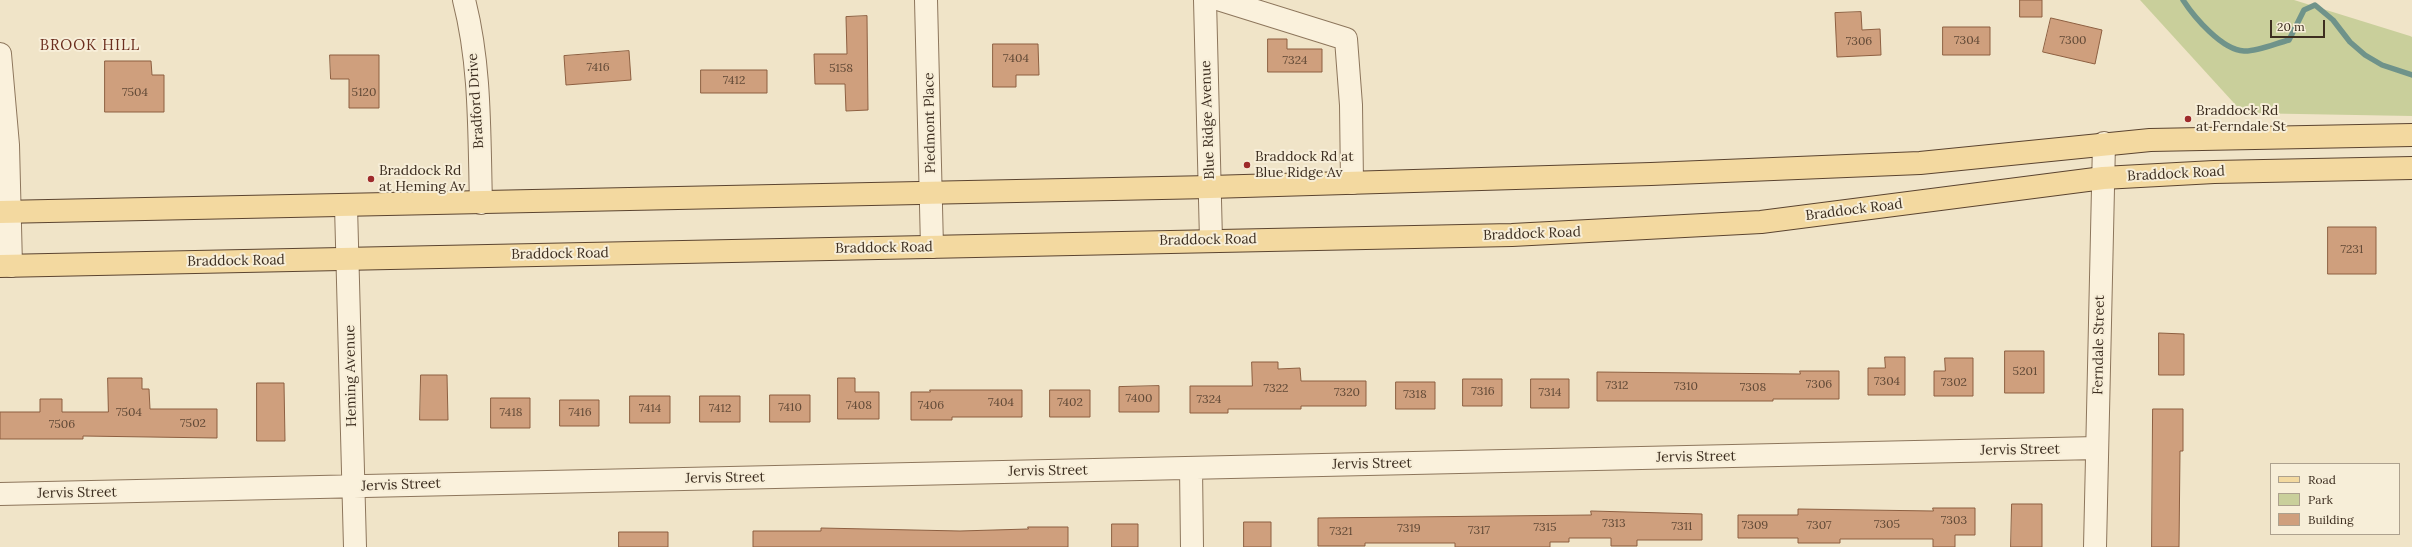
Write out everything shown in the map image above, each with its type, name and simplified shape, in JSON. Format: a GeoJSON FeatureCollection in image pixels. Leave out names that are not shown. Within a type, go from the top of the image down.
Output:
{"type":"FeatureCollection","features":[{"type":"Feature","properties":{"kind":"main road"},"geometry":{"type":"LineString","coordinates":[[5,212],[346,206],[1352,183],[1840,167],[1920,163],[2104,143],[2223,138],[2412,135]]}},
{"type":"Feature","properties":{"kind":"main road","name":"Braddock Road"},"geometry":{"type":"LineString","coordinates":[[6,266],[1512,235],[1761,222],[2103,178],[2200,172],[2412,168]]}},
{"type":"Feature","properties":{"kind":"street","name":"Bradford Drive"},"geometry":{"type":"LineString","coordinates":[[464,0],[475,62],[478,98],[480,203]]}},
{"type":"Feature","properties":{"kind":"street","name":"Piedmont Place"},"geometry":{"type":"LineString","coordinates":[[926,0],[932,247]]}},
{"type":"Feature","properties":{"kind":"street","name":"Blue Ridge Avenue"},"geometry":{"type":"LineString","coordinates":[[1205,0],[1212,240]]}},
{"type":"Feature","properties":{"kind":"street"},"geometry":{"type":"LineString","coordinates":[[1221,0],[1346,39],[1351,105],[1352,183]]}},
{"type":"Feature","properties":{"kind":"street"},"geometry":{"type":"LineString","coordinates":[[0,54],[8,145],[5,212],[6,266]]}},
{"type":"Feature","properties":{"kind":"street","name":"Ferndale Street"},"geometry":{"type":"LineString","coordinates":[[2095,547],[2104,143]]}},
{"type":"Feature","properties":{"kind":"street","name":"Heming Avenue"},"geometry":{"type":"LineString","coordinates":[[346,206],[355,547]]}},
{"type":"Feature","properties":{"kind":"street","name":"Jervis Street"},"geometry":{"type":"LineString","coordinates":[[0,494],[2097,448]]}},
{"type":"Feature","properties":{"kind":"street"},"geometry":{"type":"LineString","coordinates":[[1191,468],[1192,547]]}},
{"type":"Feature","properties":{"kind":"green space"},"geometry":{"type":"Polygon","coordinates":[[[2140,0],[2294,0],[2410,36],[2412,37],[2412,116],[2243,113],[2140,0]]]}},
{"type":"Feature","properties":{"kind":"building"},"geometry":{"type":"Polygon","coordinates":[[[2020,0],[2042,0],[2042,17],[2020,17],[2020,0]]]}},
{"type":"Feature","properties":{"kind":"building"},"geometry":{"type":"Polygon","coordinates":[[[1861,12],[1862,30],[1880,29],[1881,55],[1837,57],[1835,13],[1861,12]]]}},
{"type":"Feature","properties":{"kind":"building"},"geometry":{"type":"Polygon","coordinates":[[[867,16],[868,110],[846,111],[845,84],[815,84],[814,54],[847,54],[846,17],[867,16]]]}},
{"type":"Feature","properties":{"kind":"building"},"geometry":{"type":"Polygon","coordinates":[[[2051,18],[2102,30],[2095,64],[2043,52],[2051,18]]]}},
{"type":"Feature","properties":{"kind":"building"},"geometry":{"type":"Polygon","coordinates":[[[1943,27],[1990,27],[1990,55],[1943,55],[1943,27]]]}},
{"type":"Feature","properties":{"kind":"building"},"geometry":{"type":"Polygon","coordinates":[[[1268,39],[1287,39],[1287,49],[1322,49],[1322,72],[1268,72],[1268,39]]]}},
{"type":"Feature","properties":{"kind":"building"},"geometry":{"type":"Polygon","coordinates":[[[993,44],[1038,44],[1039,75],[1016,75],[1016,87],[993,87],[993,44]]]}},
{"type":"Feature","properties":{"kind":"building"},"geometry":{"type":"Polygon","coordinates":[[[629,51],[631,80],[566,85],[564,56],[629,51]]]}},
{"type":"Feature","properties":{"kind":"building"},"geometry":{"type":"Polygon","coordinates":[[[330,55],[379,55],[379,108],[349,108],[349,79],[331,79],[330,55]]]}},
{"type":"Feature","properties":{"kind":"building"},"geometry":{"type":"Polygon","coordinates":[[[105,61],[151,61],[152,75],[164,75],[164,112],[105,112],[105,61]]]}},
{"type":"Feature","properties":{"kind":"building"},"geometry":{"type":"Polygon","coordinates":[[[701,70],[767,70],[767,93],[701,93],[701,70]]]}},
{"type":"Feature","properties":{"kind":"building"},"geometry":{"type":"Polygon","coordinates":[[[2328,227],[2376,227],[2376,274],[2328,274],[2328,227]]]}},
{"type":"Feature","properties":{"kind":"building"},"geometry":{"type":"Polygon","coordinates":[[[2159,333],[2184,334],[2184,375],[2159,375],[2159,333]]]}},
{"type":"Feature","properties":{"kind":"building"},"geometry":{"type":"Polygon","coordinates":[[[2005,351],[2044,351],[2044,393],[2005,393],[2005,351]]]}},
{"type":"Feature","properties":{"kind":"building"},"geometry":{"type":"Polygon","coordinates":[[[1885,357],[1905,357],[1905,395],[1868,395],[1868,368],[1885,368],[1885,357]]]}},
{"type":"Feature","properties":{"kind":"building"},"geometry":{"type":"Polygon","coordinates":[[[1945,358],[1973,358],[1973,396],[1934,396],[1934,371],[1945,371],[1945,358]]]}},
{"type":"Feature","properties":{"kind":"building"},"geometry":{"type":"Polygon","coordinates":[[[1252,362],[1278,362],[1278,369],[1300,368],[1301,381],[1366,381],[1366,406],[1301,406],[1301,409],[1228,409],[1228,413],[1190,413],[1190,386],[1252,386],[1252,362]]]}},
{"type":"Feature","properties":{"kind":"building"},"geometry":{"type":"Polygon","coordinates":[[[1800,371],[1839,371],[1839,399],[1773,399],[1773,401],[1597,401],[1597,372],[1800,374],[1800,371]]]}},
{"type":"Feature","properties":{"kind":"building"},"geometry":{"type":"Polygon","coordinates":[[[421,375],[447,375],[448,420],[420,420],[421,375]]]}},
{"type":"Feature","properties":{"kind":"building"},"geometry":{"type":"Polygon","coordinates":[[[108,378],[142,378],[142,389],[149,389],[150,409],[217,409],[217,438],[83,436],[83,439],[0,439],[0,412],[40,412],[40,399],[62,399],[62,412],[108,412],[108,378]]]}},
{"type":"Feature","properties":{"kind":"building"},"geometry":{"type":"Polygon","coordinates":[[[838,378],[855,378],[855,392],[879,392],[879,419],[838,419],[838,378]]]}},
{"type":"Feature","properties":{"kind":"building"},"geometry":{"type":"Polygon","coordinates":[[[1463,379],[1502,379],[1502,406],[1463,406],[1463,379]]]}},
{"type":"Feature","properties":{"kind":"building"},"geometry":{"type":"Polygon","coordinates":[[[1531,379],[1569,379],[1569,408],[1531,408],[1531,379]]]}},
{"type":"Feature","properties":{"kind":"building"},"geometry":{"type":"Polygon","coordinates":[[[1396,382],[1435,382],[1435,409],[1396,409],[1396,382]]]}},
{"type":"Feature","properties":{"kind":"building"},"geometry":{"type":"Polygon","coordinates":[[[257,383],[284,383],[285,441],[257,441],[257,383]]]}},
{"type":"Feature","properties":{"kind":"building"},"geometry":{"type":"Polygon","coordinates":[[[1159,386],[1159,412],[1119,412],[1119,387],[1159,386]]]}},
{"type":"Feature","properties":{"kind":"building"},"geometry":{"type":"Polygon","coordinates":[[[930,390],[1022,390],[1022,417],[952,417],[952,420],[911,420],[911,392],[930,392],[930,390]]]}},
{"type":"Feature","properties":{"kind":"building"},"geometry":{"type":"Polygon","coordinates":[[[1050,390],[1090,390],[1090,417],[1050,417],[1050,390]]]}},
{"type":"Feature","properties":{"kind":"building"},"geometry":{"type":"Polygon","coordinates":[[[770,395],[810,395],[810,422],[770,422],[770,395]]]}},
{"type":"Feature","properties":{"kind":"building"},"geometry":{"type":"Polygon","coordinates":[[[630,396],[670,396],[670,423],[630,423],[630,396]]]}},
{"type":"Feature","properties":{"kind":"building"},"geometry":{"type":"Polygon","coordinates":[[[700,396],[740,396],[740,422],[700,422],[700,396]]]}},
{"type":"Feature","properties":{"kind":"building"},"geometry":{"type":"Polygon","coordinates":[[[491,398],[530,398],[530,428],[491,428],[491,398]]]}},
{"type":"Feature","properties":{"kind":"building"},"geometry":{"type":"Polygon","coordinates":[[[560,400],[599,400],[599,426],[560,426],[560,400]]]}},
{"type":"Feature","properties":{"kind":"building"},"geometry":{"type":"Polygon","coordinates":[[[2153,409],[2183,409],[2183,451],[2180,451],[2179,547],[2152,547],[2153,409]]]}},
{"type":"Feature","properties":{"kind":"building"},"geometry":{"type":"Polygon","coordinates":[[[2012,504],[2042,504],[2042,547],[2011,547],[2012,504]]]}},
{"type":"Feature","properties":{"kind":"building"},"geometry":{"type":"Polygon","coordinates":[[[1933,508],[1975,508],[1975,535],[1955,535],[1955,547],[1933,547],[1933,539],[1840,539],[1840,543],[1798,543],[1798,538],[1738,538],[1738,515],[1798,515],[1798,509],[1933,511],[1933,508]]]}},
{"type":"Feature","properties":{"kind":"building"},"geometry":{"type":"Polygon","coordinates":[[[1591,511],[1702,514],[1702,540],[1637,540],[1637,546],[1611,546],[1611,538],[1569,538],[1569,542],[1550,542],[1550,547],[1455,547],[1455,543],[1365,543],[1365,546],[1318,546],[1318,518],[1591,515],[1591,511]]]}},
{"type":"Feature","properties":{"kind":"building"},"geometry":{"type":"Polygon","coordinates":[[[1244,522],[1271,522],[1271,547],[1244,547],[1244,522]]]}},
{"type":"Feature","properties":{"kind":"building"},"geometry":{"type":"Polygon","coordinates":[[[1112,524],[1138,524],[1138,547],[1112,547],[1112,524]]]}},
{"type":"Feature","properties":{"kind":"building"},"geometry":{"type":"Polygon","coordinates":[[[1028,527],[1068,527],[1068,547],[753,547],[753,531],[821,531],[821,528],[960,531],[1028,529],[1028,527]]]}},
{"type":"Feature","properties":{"kind":"building"},"geometry":{"type":"Polygon","coordinates":[[[619,532],[668,532],[668,547],[619,547],[619,532]]]}},
{"type":"Feature","properties":{"kind":"waterway"},"geometry":{"type":"LineString","coordinates":[[2183,0],[2209,32],[2227,45],[2244,51],[2260,49],[2289,40],[2304,10],[2315,5],[2333,20],[2350,42],[2365,55],[2382,65],[2412,75]]}},
{"type":"Feature","properties":{"kind":"place","name":"Braddock Rd at Ferndale St"},"geometry":{"type":"Point","coordinates":[2188,119]}},
{"type":"Feature","properties":{"kind":"place","name":"Braddock Rd at Blue Ridge Av"},"geometry":{"type":"Point","coordinates":[1247,165]}},
{"type":"Feature","properties":{"kind":"place","name":"Braddock Rd at Heming Av"},"geometry":{"type":"Point","coordinates":[371,179]}},
{"type":"Feature","properties":{"kind":"district","name":"BROOK HILL"},"geometry":{"type":"Point","coordinates":[90,46]}}]}
